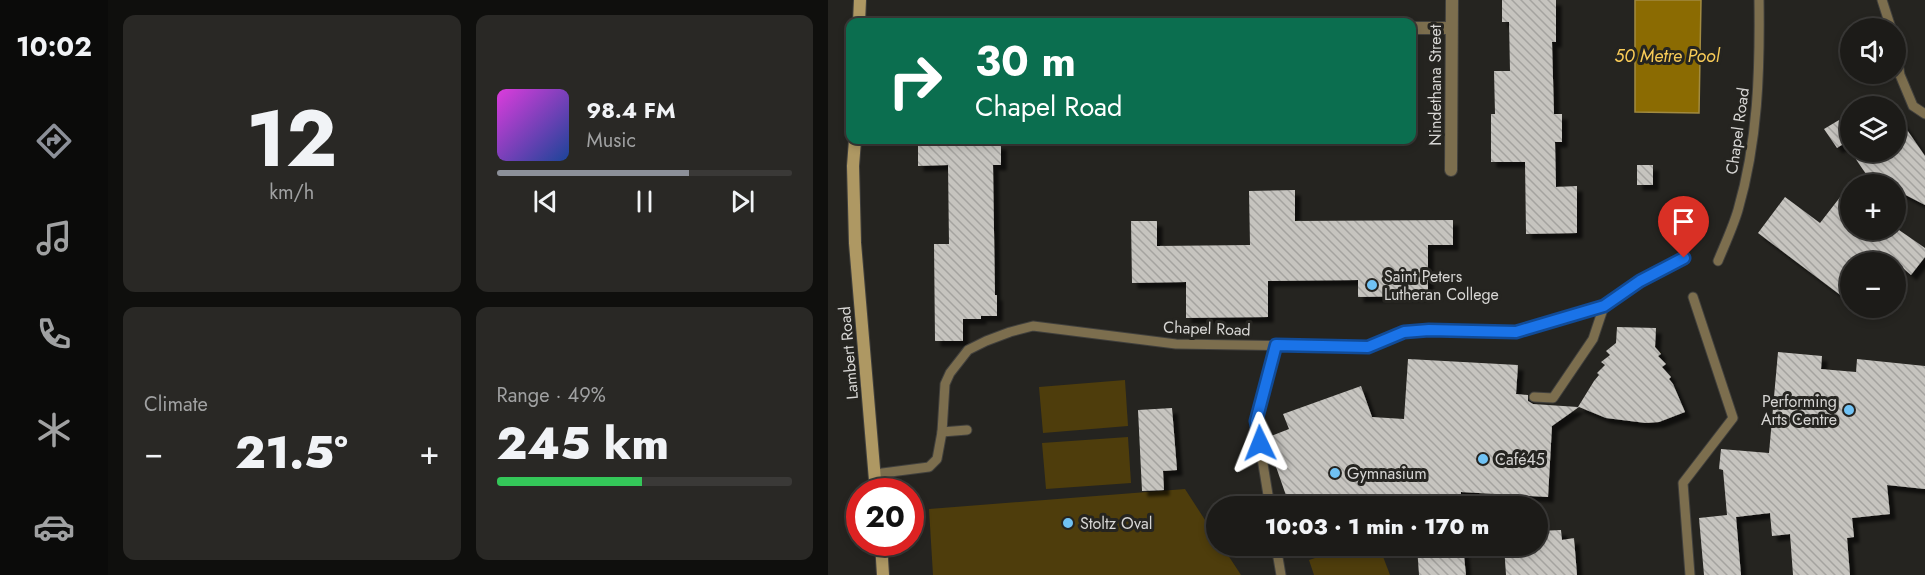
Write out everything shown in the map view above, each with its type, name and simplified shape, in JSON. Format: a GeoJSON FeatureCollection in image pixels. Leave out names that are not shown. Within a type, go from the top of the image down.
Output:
{"type":"FeatureCollection","features":[{"type":"Feature","properties":{"kind":"main road"},"geometry":{"type":"LineString","coordinates":[[859,18],[861,0]]}},
{"type":"Feature","properties":{"kind":"main road","name":"Lambert Road"},"geometry":{"type":"LineString","coordinates":[[855,144],[855,243],[875,478]]}},
{"type":"Feature","properties":{"kind":"main road"},"geometry":{"type":"LineString","coordinates":[[882,556],[884,575]]}},
{"type":"Feature","properties":{"kind":"street","name":"Nindethana Street"},"geometry":{"type":"LineString","coordinates":[[1451,170],[1452,0]]}},
{"type":"Feature","properties":{"kind":"street"},"geometry":{"type":"LineString","coordinates":[[1416,28],[1451,28]]}},
{"type":"Feature","properties":{"kind":"lane","name":"Chapel Road"},"geometry":{"type":"LineString","coordinates":[[1718,261],[1738,212],[1749,168],[1760,66],[1759,0]]}},
{"type":"Feature","properties":{"kind":"lane"},"geometry":{"type":"LineString","coordinates":[[1882,0],[1888,18]]}},
{"type":"Feature","properties":{"kind":"lane"},"geometry":{"type":"LineString","coordinates":[[1904,84],[1913,105],[1925,114]]}},
{"type":"Feature","properties":{"kind":"lane","name":"Chapel Road"},"geometry":{"type":"LineString","coordinates":[[875,474],[929,467],[937,459],[942,432],[945,384],[950,373],[968,350],[986,340],[1033,326],[1176,344],[1368,347],[1404,332],[1429,330],[1516,332],[1604,306],[1640,281],[1684,258]]}},
{"type":"Feature","properties":{"kind":"lane"},"geometry":{"type":"LineString","coordinates":[[1690,575],[1683,483],[1734,418],[1693,297]]}},
{"type":"Feature","properties":{"kind":"lane"},"geometry":{"type":"LineString","coordinates":[[1534,397],[1553,398],[1593,339],[1604,306]]}},
{"type":"Feature","properties":{"kind":"lane"},"geometry":{"type":"LineString","coordinates":[[1268,496],[1256,421],[1276,345]]}},
{"type":"Feature","properties":{"kind":"lane"},"geometry":{"type":"LineString","coordinates":[[942,432],[967,430]]}},
{"type":"Feature","properties":{"kind":"lane"},"geometry":{"type":"LineString","coordinates":[[1278,556],[1281,575]]}},
{"type":"Feature","properties":{"kind":"shaded area"},"geometry":{"type":"Polygon","coordinates":[[[1125,380],[1128,426],[1043,433],[1039,387],[1125,380]]]}},
{"type":"Feature","properties":{"kind":"shaded area"},"geometry":{"type":"Polygon","coordinates":[[[1128,437],[1131,483],[1046,489],[1042,443],[1128,437]]]}},
{"type":"Feature","properties":{"kind":"shaded area","name":"Stoltz Oval"},"geometry":{"type":"Polygon","coordinates":[[[1185,489],[1206,522],[1206,556],[1229,556],[1241,575],[933,575],[929,509],[1185,489]]]}},
{"type":"Feature","properties":{"kind":"shaded area"},"geometry":{"type":"Polygon","coordinates":[[[1321,556],[1383,556],[1390,575],[1314,575],[1309,560],[1321,556]]]}},
{"type":"Feature","properties":{"kind":"water","name":"50 Metre Pool"},"geometry":{"type":"Polygon","coordinates":[[[1635,0],[1701,0],[1699,113],[1635,112],[1635,0]]]}},
{"type":"Feature","properties":{"kind":"building"},"geometry":{"type":"Polygon","coordinates":[[[1502,0],[1556,0],[1556,42],[1552,42],[1554,114],[1562,114],[1562,142],[1555,142],[1556,187],[1577,186],[1577,233],[1526,234],[1525,162],[1491,162],[1491,114],[1495,114],[1494,71],[1510,71],[1509,22],[1502,22],[1502,0]]]}},
{"type":"Feature","properties":{"kind":"building"},"geometry":{"type":"Polygon","coordinates":[[[1839,120],[1840,146],[1837,148],[1824,129],[1839,120]]]}},
{"type":"Feature","properties":{"kind":"building"},"geometry":{"type":"Polygon","coordinates":[[[1906,128],[1925,156],[1925,205],[1906,195],[1906,174],[1866,174],[1858,162],[1906,162],[1906,128]]]}},
{"type":"Feature","properties":{"kind":"building"},"geometry":{"type":"Polygon","coordinates":[[[918,144],[1001,144],[1001,165],[993,165],[997,316],[963,319],[963,341],[935,341],[934,244],[949,244],[948,165],[918,166],[918,144]]]}},
{"type":"Feature","properties":{"kind":"building"},"geometry":{"type":"Polygon","coordinates":[[[1637,165],[1653,165],[1653,185],[1637,185],[1637,165]]]}},
{"type":"Feature","properties":{"kind":"building"},"geometry":{"type":"Polygon","coordinates":[[[1295,190],[1295,221],[1453,220],[1453,245],[1428,245],[1428,296],[1358,297],[1358,280],[1268,281],[1268,317],[1186,318],[1186,282],[1132,283],[1131,221],[1157,221],[1157,246],[1250,245],[1249,191],[1295,190]]]}},
{"type":"Feature","properties":{"kind":"building"},"geometry":{"type":"Polygon","coordinates":[[[1785,197],[1820,223],[1840,197],[1840,240],[1906,240],[1906,235],[1925,248],[1925,257],[1911,275],[1906,271],[1906,252],[1840,252],[1840,295],[1758,233],[1785,197]]]}},
{"type":"Feature","properties":{"kind":"building"},"geometry":{"type":"Polygon","coordinates":[[[1617,327],[1656,328],[1655,347],[1661,354],[1658,356],[1666,364],[1662,367],[1671,377],[1669,379],[1685,412],[1659,422],[1646,423],[1606,418],[1579,407],[1552,426],[1548,497],[1461,492],[1461,496],[1286,496],[1266,438],[1289,429],[1283,414],[1361,386],[1372,417],[1404,419],[1408,359],[1518,365],[1516,394],[1528,395],[1528,401],[1533,404],[1578,407],[1599,375],[1597,373],[1605,365],[1601,362],[1610,355],[1606,351],[1616,343],[1617,327]]]}},
{"type":"Feature","properties":{"kind":"building","name":"Performing Arts Centre"},"geometry":{"type":"Polygon","coordinates":[[[1778,352],[1822,356],[1821,369],[1856,372],[1857,359],[1925,366],[1925,489],[1887,485],[1890,514],[1852,518],[1854,537],[1847,538],[1850,575],[1793,575],[1790,534],[1772,536],[1770,513],[1736,517],[1741,575],[1704,575],[1699,518],[1727,515],[1723,470],[1719,469],[1721,449],[1769,453],[1778,352]]]}},
{"type":"Feature","properties":{"kind":"building"},"geometry":{"type":"Polygon","coordinates":[[[1172,408],[1177,470],[1163,471],[1164,490],[1142,491],[1138,410],[1172,408]]]}},
{"type":"Feature","properties":{"kind":"building"},"geometry":{"type":"Polygon","coordinates":[[[1561,530],[1562,540],[1574,538],[1577,575],[1506,575],[1505,556],[1548,556],[1548,531],[1561,530]]]}},
{"type":"Feature","properties":{"kind":"building"},"geometry":{"type":"Polygon","coordinates":[[[1418,556],[1464,556],[1466,575],[1419,575],[1418,556]]]}},
{"type":"Feature","properties":{"kind":"place","name":"Saint Peters Lutheran College"},"geometry":{"type":"Point","coordinates":[1372,285]}},
{"type":"Feature","properties":{"kind":"place","name":"Performing Arts Centre"},"geometry":{"type":"Point","coordinates":[1849,410]}},
{"type":"Feature","properties":{"kind":"place","name":"Café45"},"geometry":{"type":"Point","coordinates":[1483,459]}},
{"type":"Feature","properties":{"kind":"place","name":"Gymnasium"},"geometry":{"type":"Point","coordinates":[1335,473]}},
{"type":"Feature","properties":{"kind":"place","name":"Stoltz Oval"},"geometry":{"type":"Point","coordinates":[1068,523]}},
{"type":"Feature","properties":{"kind":"route"},"geometry":{"type":"LineString","coordinates":[[1260,443],[1256,421],[1276,345],[1368,347],[1404,332],[1429,330],[1516,332],[1604,306],[1640,281],[1684,258]]}}]}
